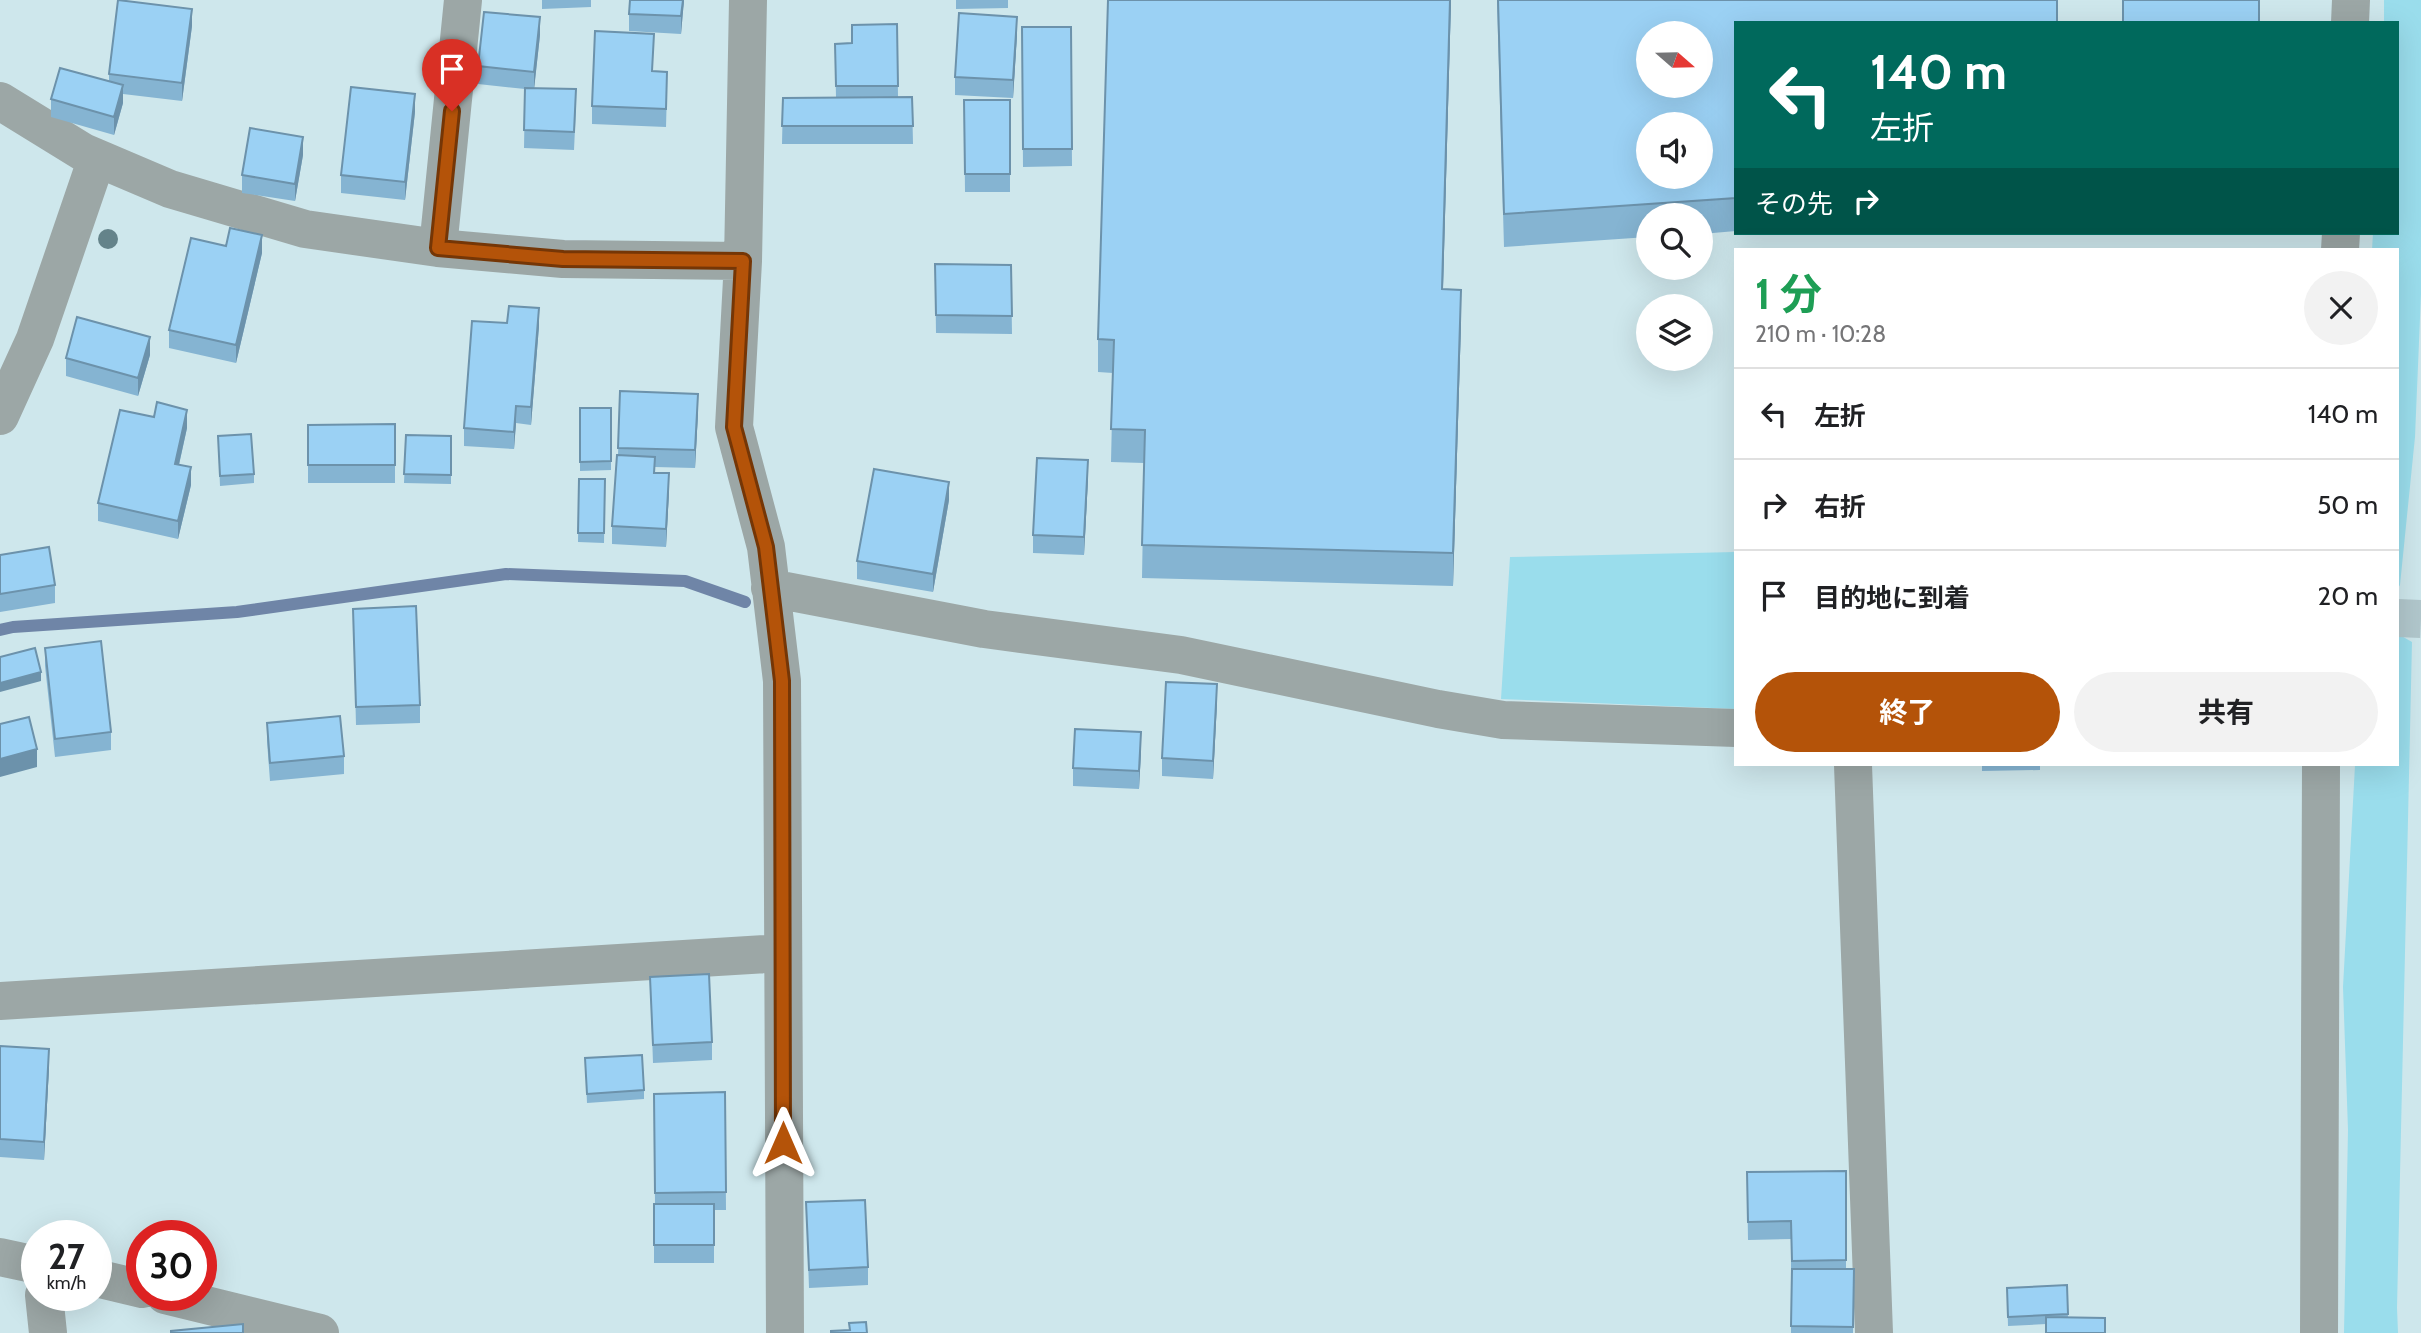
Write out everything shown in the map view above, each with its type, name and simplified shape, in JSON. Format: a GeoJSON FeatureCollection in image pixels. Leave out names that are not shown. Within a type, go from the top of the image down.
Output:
{"type":"FeatureCollection","features":[{"type":"Feature","properties":{"kind":"street"},"geometry":{"type":"LineString","coordinates":[[438,248],[463,0]]}},
{"type":"Feature","properties":{"kind":"street"},"geometry":{"type":"LineString","coordinates":[[748,0],[743,261],[734,427],[766,547],[782,681],[785,1333]]}},
{"type":"Feature","properties":{"kind":"street"},"geometry":{"type":"LineString","coordinates":[[2350,21],[2351,0]]}},
{"type":"Feature","properties":{"kind":"street"},"geometry":{"type":"LineString","coordinates":[[0,102],[83,152],[170,189],[305,229],[438,248],[563,259],[743,261]]}},
{"type":"Feature","properties":{"kind":"street"},"geometry":{"type":"LineString","coordinates":[[0,416],[35,339],[97,158]]}},
{"type":"Feature","properties":{"kind":"street"},"geometry":{"type":"LineString","coordinates":[[771,588],[984,629],[1181,655],[1503,720],[1734,728]]}},
{"type":"Feature","properties":{"kind":"street"},"geometry":{"type":"LineString","coordinates":[[1853,766],[1874,1333]]}},
{"type":"Feature","properties":{"kind":"street"},"geometry":{"type":"LineString","coordinates":[[2319,1333],[2321,766]]}},
{"type":"Feature","properties":{"kind":"street"},"geometry":{"type":"LineString","coordinates":[[0,1001],[782,953]]}},
{"type":"Feature","properties":{"kind":"street"},"geometry":{"type":"LineString","coordinates":[[0,1257],[21,1262]]}},
{"type":"Feature","properties":{"kind":"street"},"geometry":{"type":"LineString","coordinates":[[217,1308],[320,1333]]}},
{"type":"Feature","properties":{"kind":"street"},"geometry":{"type":"LineString","coordinates":[[46,1311],[48,1333]]}},
{"type":"Feature","properties":{"kind":"shaded area"},"geometry":{"type":"Polygon","coordinates":[[[2384,0],[2421,0],[2421,294],[2415,437],[2399,586],[2399,248],[2372,248],[2373,235],[2399,235],[2399,21],[2384,21],[2384,0]]]}},
{"type":"Feature","properties":{"kind":"shaded area"},"geometry":{"type":"Polygon","coordinates":[[[1734,552],[1734,709],[1501,699],[1510,557],[1734,552]]]}},
{"type":"Feature","properties":{"kind":"shaded area"},"geometry":{"type":"Polygon","coordinates":[[[2399,635],[2412,642],[2398,1333],[2344,1333],[2348,1130],[2343,987],[2355,766],[2399,766],[2399,635]]]}},
{"type":"Feature","properties":{"kind":"building"},"geometry":{"type":"Polygon","coordinates":[[[118,0],[192,9],[182,83],[109,74],[118,0]]]}},
{"type":"Feature","properties":{"kind":"building"},"geometry":{"type":"Polygon","coordinates":[[[630,0],[683,0],[681,16],[629,14],[630,0]]]}},
{"type":"Feature","properties":{"kind":"building"},"geometry":{"type":"Polygon","coordinates":[[[1108,0],[1450,0],[1442,289],[1461,290],[1453,553],[1142,545],[1145,430],[1111,429],[1114,340],[1098,339],[1108,0]]]}},
{"type":"Feature","properties":{"kind":"building"},"geometry":{"type":"Polygon","coordinates":[[[1498,0],[2057,0],[2057,21],[1734,21],[1734,198],[1504,214],[1498,0]]]}},
{"type":"Feature","properties":{"kind":"building"},"geometry":{"type":"Polygon","coordinates":[[[2123,0],[2259,0],[2259,21],[2123,21],[2123,0]]]}},
{"type":"Feature","properties":{"kind":"building"},"geometry":{"type":"Polygon","coordinates":[[[484,12],[540,17],[534,72],[478,66],[484,12]]]}},
{"type":"Feature","properties":{"kind":"building"},"geometry":{"type":"Polygon","coordinates":[[[959,13],[1017,17],[1013,80],[955,77],[959,13]]]}},
{"type":"Feature","properties":{"kind":"building"},"geometry":{"type":"Polygon","coordinates":[[[897,24],[898,86],[836,86],[835,44],[852,43],[852,25],[897,24]]]}},
{"type":"Feature","properties":{"kind":"building"},"geometry":{"type":"Polygon","coordinates":[[[1022,27],[1071,27],[1072,149],[1023,149],[1022,27]]]}},
{"type":"Feature","properties":{"kind":"building"},"geometry":{"type":"Polygon","coordinates":[[[595,31],[654,34],[652,71],[667,72],[666,109],[592,106],[595,31]]]}},
{"type":"Feature","properties":{"kind":"building"},"geometry":{"type":"Polygon","coordinates":[[[60,68],[123,85],[114,117],[51,99],[60,68]]]}},
{"type":"Feature","properties":{"kind":"building"},"geometry":{"type":"Polygon","coordinates":[[[351,87],[415,94],[405,182],[341,175],[351,87]]]}},
{"type":"Feature","properties":{"kind":"building"},"geometry":{"type":"Polygon","coordinates":[[[525,88],[576,89],[574,132],[524,130],[525,88]]]}},
{"type":"Feature","properties":{"kind":"building"},"geometry":{"type":"Polygon","coordinates":[[[912,97],[913,126],[782,126],[783,98],[912,97]]]}},
{"type":"Feature","properties":{"kind":"building"},"geometry":{"type":"Polygon","coordinates":[[[964,100],[1010,100],[1010,174],[965,174],[964,100]]]}},
{"type":"Feature","properties":{"kind":"building"},"geometry":{"type":"Polygon","coordinates":[[[250,128],[303,137],[295,184],[242,175],[250,128]]]}},
{"type":"Feature","properties":{"kind":"building"},"geometry":{"type":"Polygon","coordinates":[[[230,228],[262,235],[236,345],[169,330],[191,238],[226,246],[230,228]]]}},
{"type":"Feature","properties":{"kind":"building"},"geometry":{"type":"Polygon","coordinates":[[[935,264],[1011,265],[1012,316],[936,315],[935,264]]]}},
{"type":"Feature","properties":{"kind":"building"},"geometry":{"type":"Polygon","coordinates":[[[509,306],[539,308],[531,407],[516,406],[514,432],[464,428],[472,321],[507,323],[509,306]]]}},
{"type":"Feature","properties":{"kind":"building"},"geometry":{"type":"Polygon","coordinates":[[[77,317],[150,337],[138,378],[66,358],[77,317]]]}},
{"type":"Feature","properties":{"kind":"building"},"geometry":{"type":"Polygon","coordinates":[[[620,391],[698,394],[695,450],[618,448],[620,391]]]}},
{"type":"Feature","properties":{"kind":"building"},"geometry":{"type":"Polygon","coordinates":[[[157,402],[187,410],[175,464],[191,467],[178,521],[98,503],[120,410],[154,417],[157,402]]]}},
{"type":"Feature","properties":{"kind":"building"},"geometry":{"type":"Polygon","coordinates":[[[580,408],[611,408],[611,461],[580,462],[580,408]]]}},
{"type":"Feature","properties":{"kind":"building"},"geometry":{"type":"Polygon","coordinates":[[[395,424],[395,465],[308,465],[308,425],[395,424]]]}},
{"type":"Feature","properties":{"kind":"building"},"geometry":{"type":"Polygon","coordinates":[[[251,434],[254,474],[220,476],[218,436],[251,434]]]}},
{"type":"Feature","properties":{"kind":"building"},"geometry":{"type":"Polygon","coordinates":[[[406,435],[451,436],[451,475],[404,474],[406,435]]]}},
{"type":"Feature","properties":{"kind":"building"},"geometry":{"type":"Polygon","coordinates":[[[617,455],[655,457],[654,473],[669,473],[666,529],[612,526],[617,455]]]}},
{"type":"Feature","properties":{"kind":"building"},"geometry":{"type":"Polygon","coordinates":[[[1037,458],[1088,460],[1084,537],[1033,535],[1037,458]]]}},
{"type":"Feature","properties":{"kind":"building"},"geometry":{"type":"Polygon","coordinates":[[[874,469],[949,482],[933,574],[857,561],[874,469]]]}},
{"type":"Feature","properties":{"kind":"building"},"geometry":{"type":"Polygon","coordinates":[[[579,479],[605,479],[604,533],[578,533],[579,479]]]}},
{"type":"Feature","properties":{"kind":"building"},"geometry":{"type":"Polygon","coordinates":[[[49,547],[55,585],[0,594],[0,555],[49,547]]]}},
{"type":"Feature","properties":{"kind":"building"},"geometry":{"type":"Polygon","coordinates":[[[416,606],[420,705],[356,707],[353,609],[416,606]]]}},
{"type":"Feature","properties":{"kind":"building"},"geometry":{"type":"Polygon","coordinates":[[[101,641],[111,732],[55,739],[45,648],[101,641]]]}},
{"type":"Feature","properties":{"kind":"building"},"geometry":{"type":"Polygon","coordinates":[[[35,648],[41,672],[0,683],[0,657],[35,648]]]}},
{"type":"Feature","properties":{"kind":"building"},"geometry":{"type":"Polygon","coordinates":[[[1166,682],[1217,684],[1213,761],[1162,758],[1166,682]]]}},
{"type":"Feature","properties":{"kind":"building"},"geometry":{"type":"Polygon","coordinates":[[[340,716],[344,756],[270,763],[267,723],[340,716]]]}},
{"type":"Feature","properties":{"kind":"building"},"geometry":{"type":"Polygon","coordinates":[[[29,717],[37,749],[0,759],[0,724],[29,717]]]}},
{"type":"Feature","properties":{"kind":"building"},"geometry":{"type":"Polygon","coordinates":[[[1075,729],[1141,732],[1139,771],[1073,768],[1075,729]]]}},
{"type":"Feature","properties":{"kind":"building"},"geometry":{"type":"Polygon","coordinates":[[[709,974],[712,1042],[653,1045],[650,977],[709,974]]]}},
{"type":"Feature","properties":{"kind":"building"},"geometry":{"type":"Polygon","coordinates":[[[0,1046],[49,1049],[44,1142],[0,1139],[0,1046]]]}},
{"type":"Feature","properties":{"kind":"building"},"geometry":{"type":"Polygon","coordinates":[[[642,1055],[644,1090],[587,1094],[585,1058],[642,1055]]]}},
{"type":"Feature","properties":{"kind":"building"},"geometry":{"type":"Polygon","coordinates":[[[725,1092],[726,1192],[655,1193],[654,1094],[725,1092]]]}},
{"type":"Feature","properties":{"kind":"building"},"geometry":{"type":"Polygon","coordinates":[[[1846,1171],[1846,1260],[1792,1261],[1791,1221],[1748,1222],[1747,1172],[1846,1171]]]}},
{"type":"Feature","properties":{"kind":"building"},"geometry":{"type":"Polygon","coordinates":[[[865,1200],[868,1267],[809,1270],[806,1202],[865,1200]]]}},
{"type":"Feature","properties":{"kind":"building"},"geometry":{"type":"Polygon","coordinates":[[[654,1204],[714,1204],[714,1245],[654,1245],[654,1204]]]}},
{"type":"Feature","properties":{"kind":"building"},"geometry":{"type":"Polygon","coordinates":[[[1792,1269],[1854,1269],[1853,1327],[1791,1326],[1792,1269]]]}},
{"type":"Feature","properties":{"kind":"building"},"geometry":{"type":"Polygon","coordinates":[[[2067,1285],[2068,1314],[2008,1317],[2007,1288],[2067,1285]]]}},
{"type":"Feature","properties":{"kind":"building"},"geometry":{"type":"Polygon","coordinates":[[[2046,1317],[2105,1318],[2105,1333],[2046,1333],[2046,1317]]]}},
{"type":"Feature","properties":{"kind":"building"},"geometry":{"type":"Polygon","coordinates":[[[866,1322],[867,1333],[831,1333],[850,1330],[849,1323],[866,1322]]]}},
{"type":"Feature","properties":{"kind":"building"},"geometry":{"type":"Polygon","coordinates":[[[243,1324],[243,1333],[171,1333],[171,1331],[243,1324]]]}},
{"type":"Feature","properties":{"kind":"waterway"},"geometry":{"type":"LineString","coordinates":[[0,630],[237,612],[506,574],[685,581],[745,602]]}},
{"type":"Feature","properties":{"kind":"tunnel"},"geometry":{"type":"LineString","coordinates":[[2399,618],[2421,619]]}},
{"type":"Feature","properties":{"kind":"route"},"geometry":{"type":"LineString","coordinates":[[452,111],[438,248],[563,259],[743,261],[734,427],[766,547],[782,681],[783,1143]]}}]}
